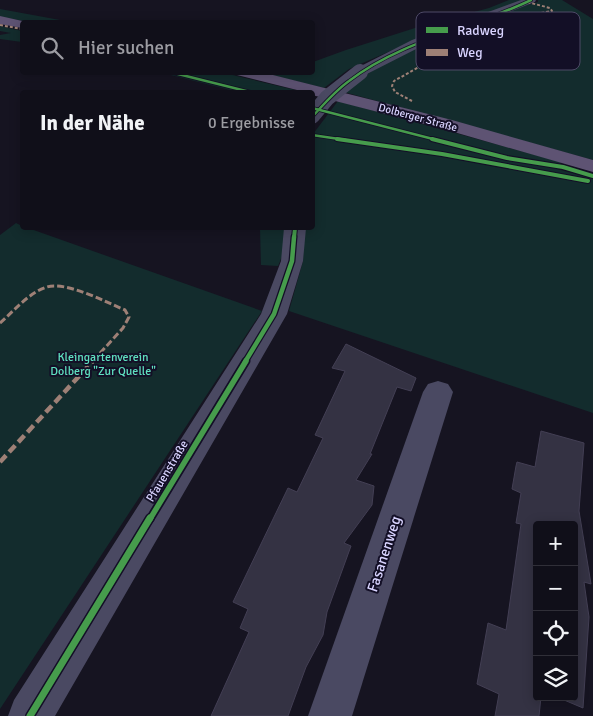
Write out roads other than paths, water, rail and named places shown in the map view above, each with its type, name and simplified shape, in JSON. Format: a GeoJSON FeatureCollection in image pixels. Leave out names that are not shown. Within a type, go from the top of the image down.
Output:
{"type":"FeatureCollection","features":[{"type":"Feature","properties":{"kind":"main road"},"geometry":{"type":"LineString","coordinates":[[0,20],[20,24]]}},
{"type":"Feature","properties":{"kind":"main road","name":"Dolberger Straße"},"geometry":{"type":"LineString","coordinates":[[254,75],[313,90]]}},
{"type":"Feature","properties":{"kind":"main road","name":"Dolberger Straße"},"geometry":{"type":"LineString","coordinates":[[315,91],[446,124],[593,166]]}},
{"type":"Feature","properties":{"kind":"street"},"geometry":{"type":"LineString","coordinates":[[499,12],[531,0]]}},
{"type":"Feature","properties":{"kind":"street"},"geometry":{"type":"LineString","coordinates":[[315,112],[327,98],[360,72],[416,44]]}},
{"type":"Feature","properties":{"kind":"street","name":"Pfauenstraße"},"geometry":{"type":"LineString","coordinates":[[30,716],[274,314],[292,261],[295,230]]}},
{"type":"Feature","properties":{"kind":"street","name":"Fasanenweg"},"geometry":{"type":"LineString","coordinates":[[330,716],[438,392]]}},
{"type":"Feature","properties":{"kind":"park label","name":"Kleingartenverein Dolberg \"Zur Quelle\""},"geometry":{"type":"Point","coordinates":[103,364]}}]}
